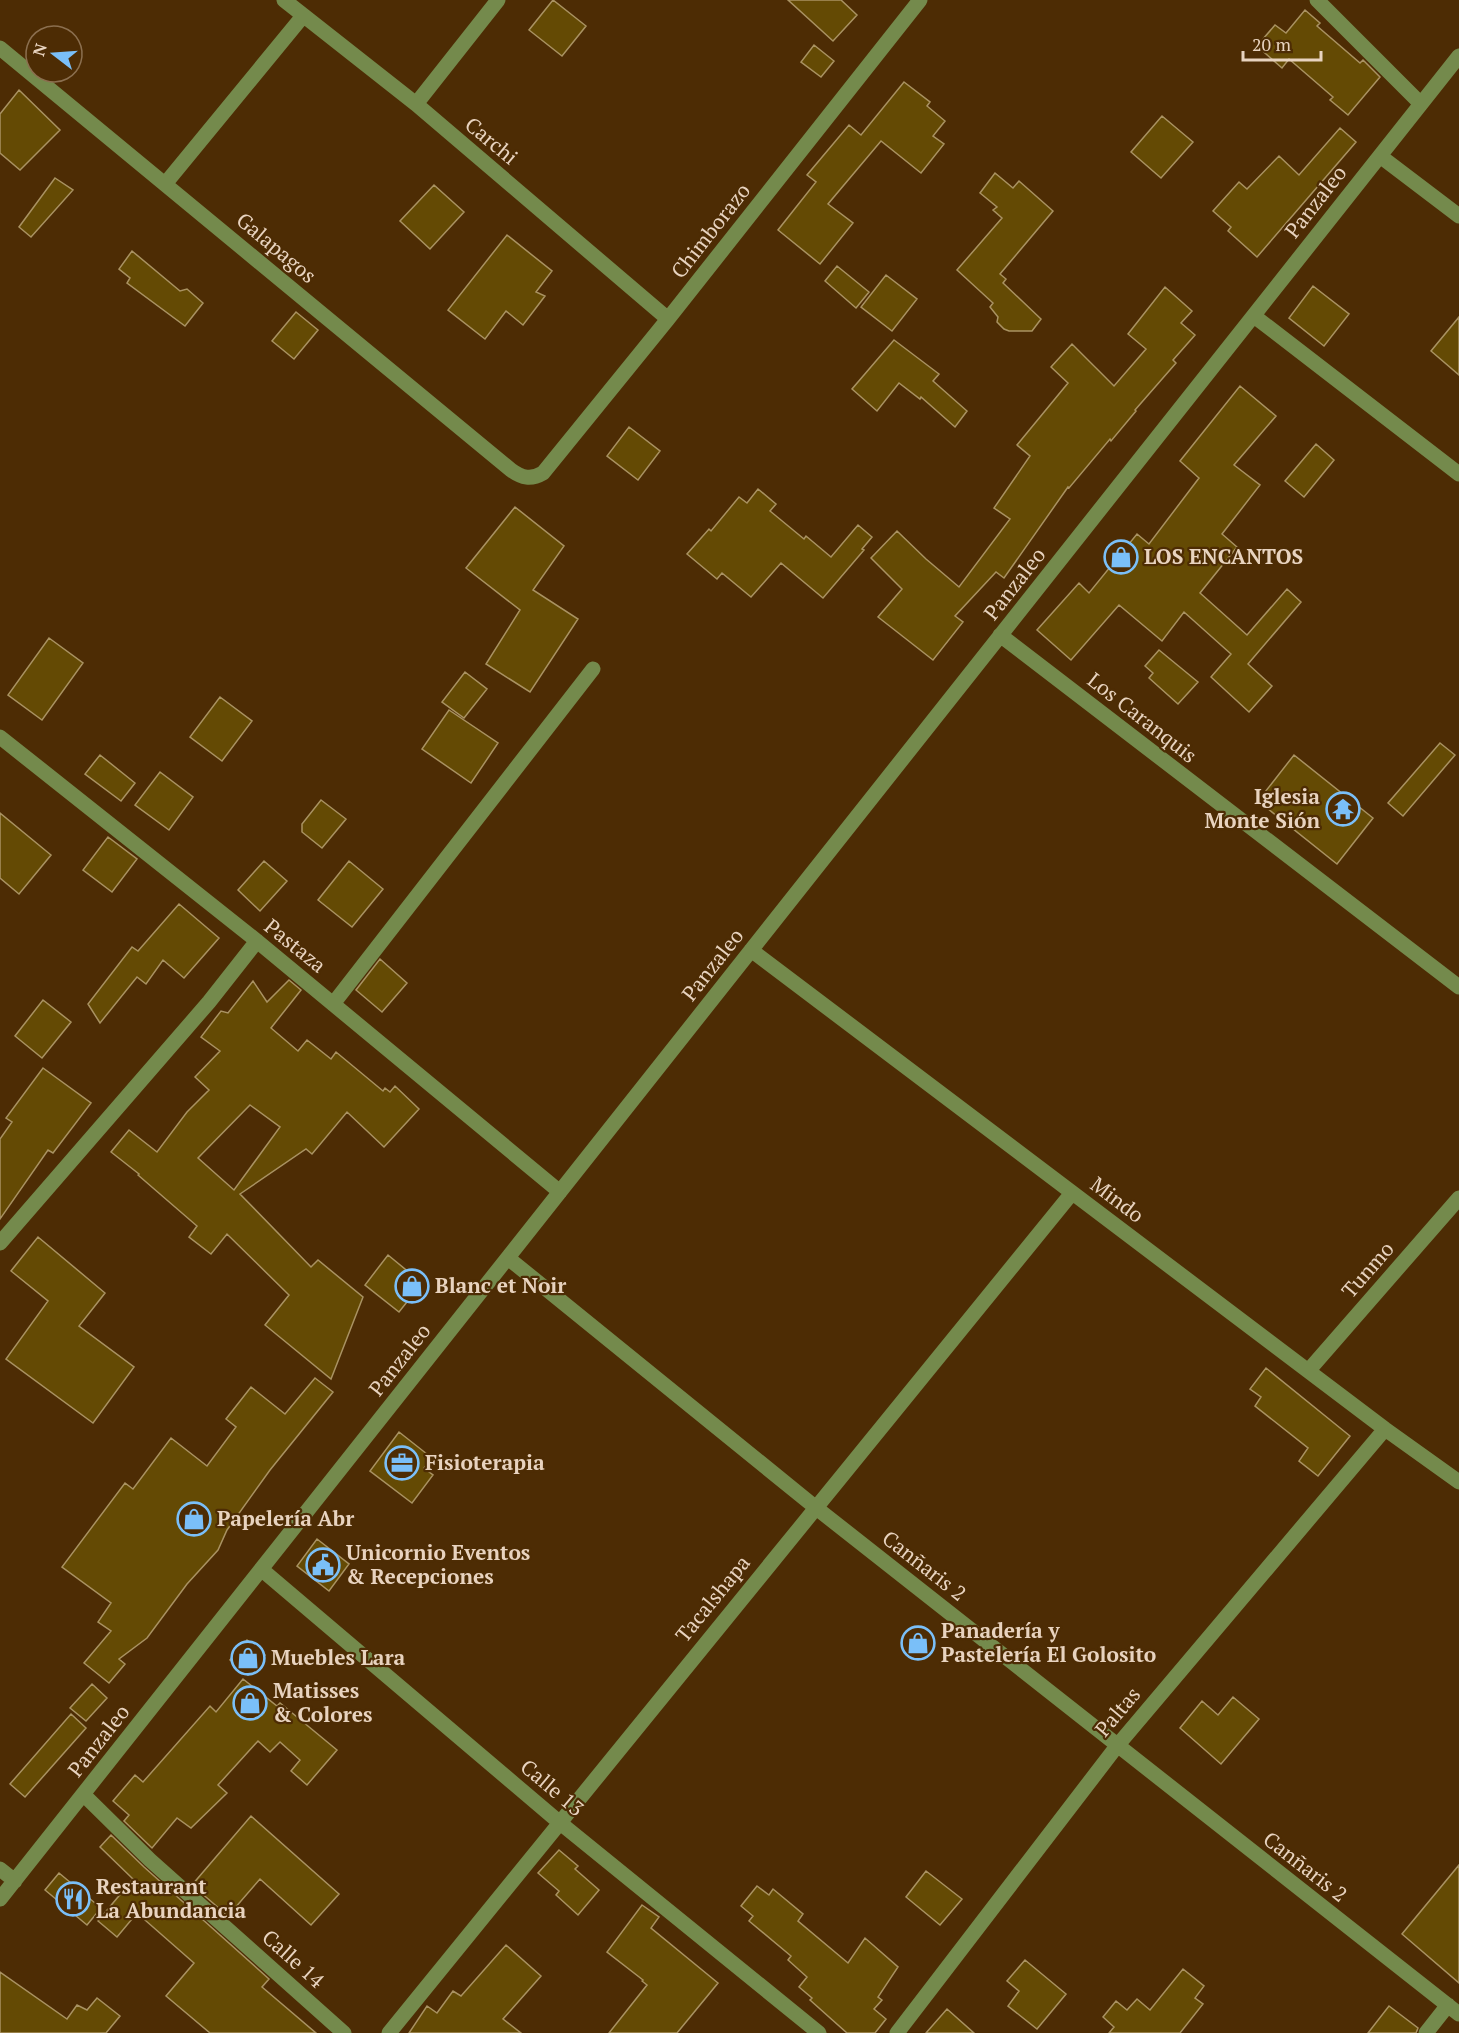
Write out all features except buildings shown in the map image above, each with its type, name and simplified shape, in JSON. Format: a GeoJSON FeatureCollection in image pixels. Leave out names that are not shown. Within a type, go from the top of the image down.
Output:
{"type":"FeatureCollection","features":[{"type":"Feature","properties":{"kind":"street","name":"Carchi"},"geometry":{"type":"LineString","coordinates":[[284,0],[416,104],[668,319]]}},
{"type":"Feature","properties":{"kind":"street"},"geometry":{"type":"LineString","coordinates":[[416,104],[498,0]]}},
{"type":"Feature","properties":{"kind":"street","name":"Chimborazo"},"geometry":{"type":"LineString","coordinates":[[527,478],[543,473],[920,0]]}},
{"type":"Feature","properties":{"kind":"street"},"geometry":{"type":"LineString","coordinates":[[1317,0],[1421,104]]}},
{"type":"Feature","properties":{"kind":"street"},"geometry":{"type":"LineString","coordinates":[[165,184],[303,16]]}},
{"type":"Feature","properties":{"kind":"street","name":"Galapagos"},"geometry":{"type":"LineString","coordinates":[[0,48],[511,470],[527,478]]}},
{"type":"Feature","properties":{"kind":"street","name":"Panzaleo"},"geometry":{"type":"LineString","coordinates":[[0,1899],[1459,56]]}},
{"type":"Feature","properties":{"kind":"street"},"geometry":{"type":"LineString","coordinates":[[1380,156],[1459,216]]}},
{"type":"Feature","properties":{"kind":"street"},"geometry":{"type":"LineString","coordinates":[[1254,316],[1459,474]]}},
{"type":"Feature","properties":{"kind":"street","name":"Los Caranquis"},"geometry":{"type":"LineString","coordinates":[[1000,635],[1459,987]]}},
{"type":"Feature","properties":{"kind":"street"},"geometry":{"type":"LineString","coordinates":[[333,1004],[593,669]]}},
{"type":"Feature","properties":{"kind":"street","name":"Pastaza"},"geometry":{"type":"LineString","coordinates":[[0,737],[257,941],[560,1192]]}},
{"type":"Feature","properties":{"kind":"street"},"geometry":{"type":"LineString","coordinates":[[0,1243],[209,1002],[257,941]]}},
{"type":"Feature","properties":{"kind":"street","name":"Mindo"},"geometry":{"type":"LineString","coordinates":[[751,951],[1385,1429],[1457,1476]]}},
{"type":"Feature","properties":{"kind":"street","name":"Tacalshapa"},"geometry":{"type":"LineString","coordinates":[[389,2033],[1072,1193]]}},
{"type":"Feature","properties":{"kind":"street","name":"Tunmo"},"geometry":{"type":"LineString","coordinates":[[1309,1370],[1459,1198]]}},
{"type":"Feature","properties":{"kind":"street","name":"Canñaris 2"},"geometry":{"type":"LineString","coordinates":[[508,1258],[815,1507],[1454,2009]]}},
{"type":"Feature","properties":{"kind":"street","name":"Paltas"},"geometry":{"type":"LineString","coordinates":[[897,2033],[1117,1746],[1385,1429]]}},
{"type":"Feature","properties":{"kind":"street","name":"Calle 13"},"geometry":{"type":"LineString","coordinates":[[261,1569],[559,1822],[819,2033]]}},
{"type":"Feature","properties":{"kind":"street","name":"Calle 14"},"geometry":{"type":"LineString","coordinates":[[83,1794],[150,1860],[344,2033]]}},
{"type":"Feature","properties":{"kind":"street"},"geometry":{"type":"LineString","coordinates":[[0,1869],[15,1881]]}},
{"type":"Feature","properties":{"kind":"street"},"geometry":{"type":"LineString","coordinates":[[1425,2033],[1454,2009]]}},
{"type":"Feature","properties":{"kind":"place","name":"LOS ENCANTOS"},"geometry":{"type":"Point","coordinates":[1121,557]}},
{"type":"Feature","properties":{"kind":"place","name":"Iglesia Monte Sión"},"geometry":{"type":"Point","coordinates":[1343,809]}},
{"type":"Feature","properties":{"kind":"place","name":"Blanc et Noir"},"geometry":{"type":"Point","coordinates":[412,1286]}},
{"type":"Feature","properties":{"kind":"place","name":"Fisioterapia"},"geometry":{"type":"Point","coordinates":[402,1463]}},
{"type":"Feature","properties":{"kind":"place","name":"Papelería Abr"},"geometry":{"type":"Point","coordinates":[194,1519]}},
{"type":"Feature","properties":{"kind":"place","name":"Unicornio Eventos & Recepciones"},"geometry":{"type":"Point","coordinates":[323,1565]}},
{"type":"Feature","properties":{"kind":"place","name":"Panadería y Pastelería El Golosito"},"geometry":{"type":"Point","coordinates":[918,1643]}},
{"type":"Feature","properties":{"kind":"place","name":"Muebles Lara"},"geometry":{"type":"Point","coordinates":[248,1658]}},
{"type":"Feature","properties":{"kind":"place","name":"Matisses & Colores"},"geometry":{"type":"Point","coordinates":[250,1703]}},
{"type":"Feature","properties":{"kind":"place","name":"Restaurant La Abundancia"},"geometry":{"type":"Point","coordinates":[73,1899]}}]}
